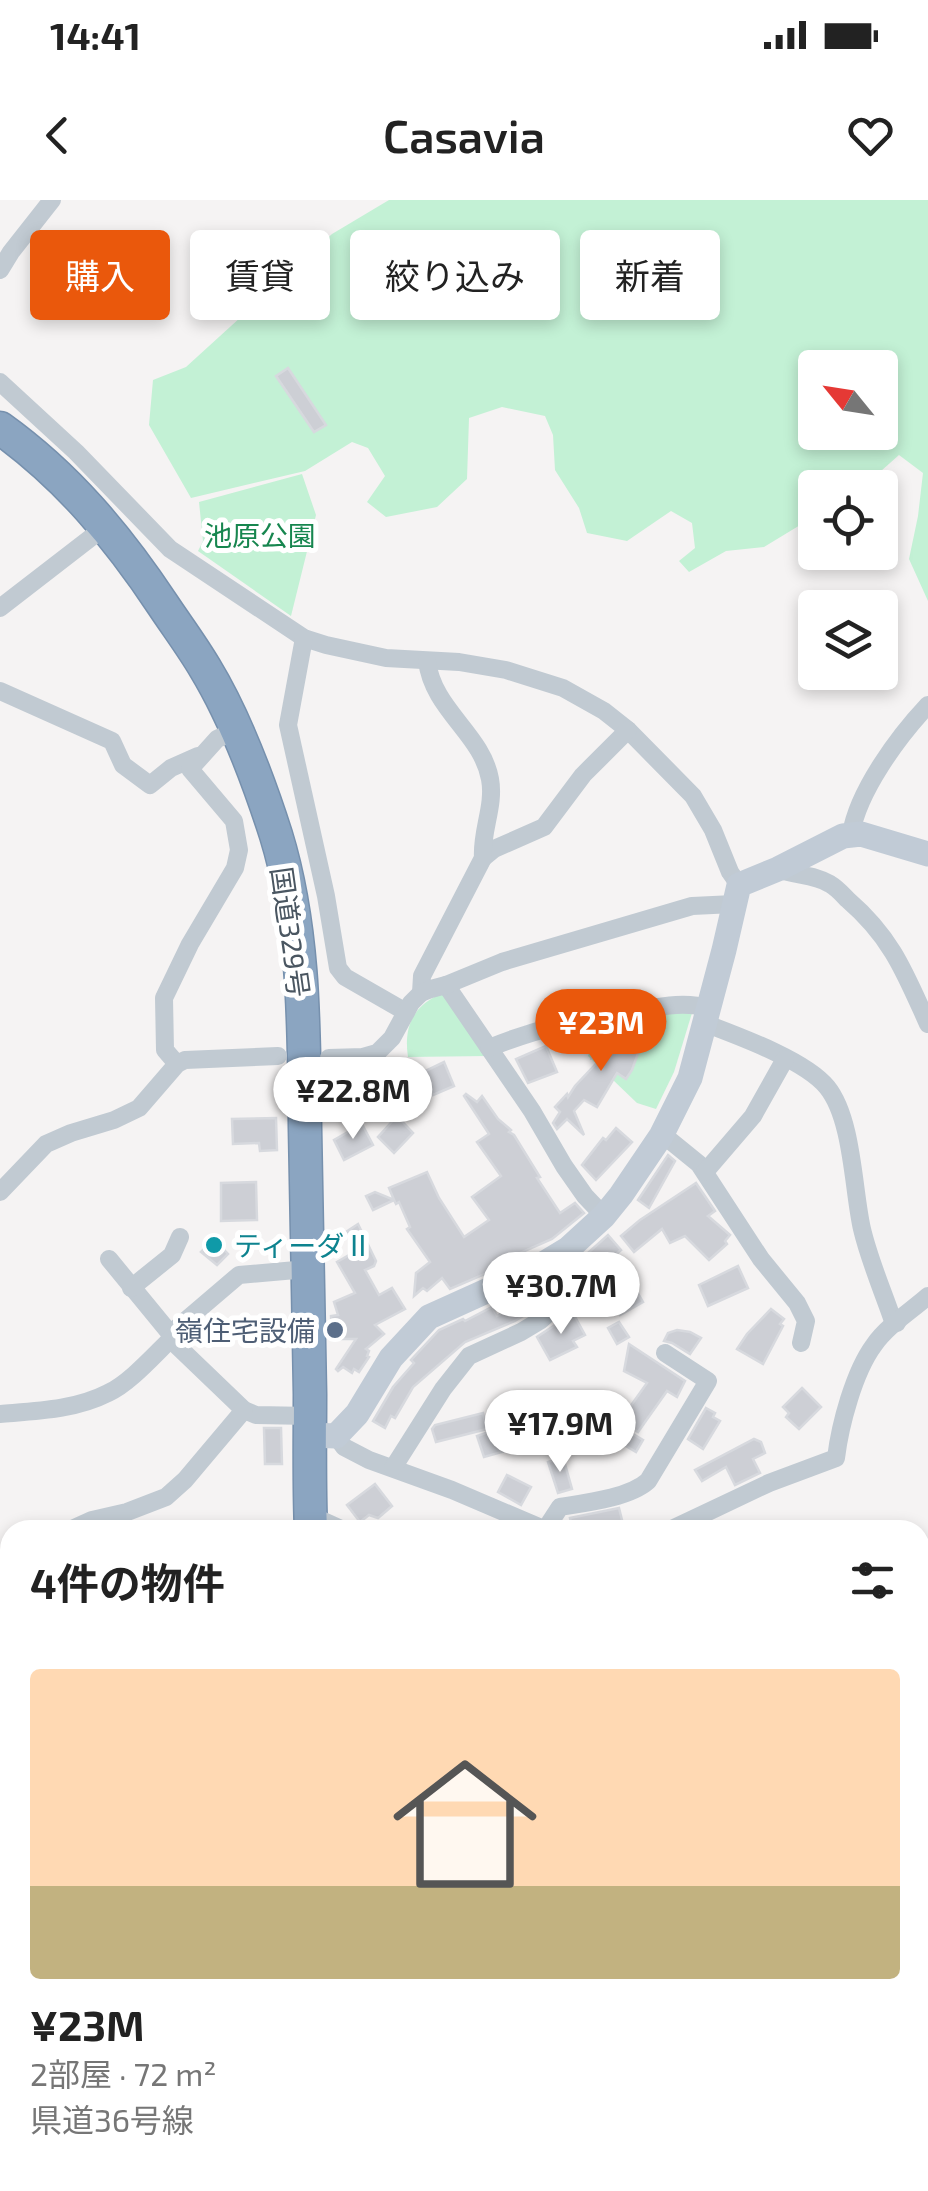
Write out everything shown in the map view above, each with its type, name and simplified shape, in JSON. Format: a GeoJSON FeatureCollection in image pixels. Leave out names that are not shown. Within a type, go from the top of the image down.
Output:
{"type":"FeatureCollection","features":[{"type":"Feature","properties":{"kind":"highway","name":"国道329号"},"geometry":{"type":"LineString","coordinates":[[0,428],[68,464],[84,500],[148,582],[206,668],[236,730],[276,837],[297,942],[304,1046],[307,1269],[318,1429],[311,1520]]}},
{"type":"Feature","properties":{"kind":"main road"},"geometry":{"type":"LineString","coordinates":[[318,1429],[357,1414],[391,1358],[429,1318],[534,1269],[568,1248],[604,1216],[661,1136],[690,1078],[736,894],[851,834],[928,854]]}},
{"type":"Feature","properties":{"kind":"street"},"geometry":{"type":"LineString","coordinates":[[0,270],[52,200]]}},
{"type":"Feature","properties":{"kind":"street"},"geometry":{"type":"LineString","coordinates":[[0,382],[68,464],[170,549],[304,638],[386,658],[459,662],[506,670],[563,688],[628,730],[692,796],[713,830],[736,894],[502,962],[420,993]]}},
{"type":"Feature","properties":{"kind":"street"},"geometry":{"type":"LineString","coordinates":[[0,608],[106,526]]}},
{"type":"Feature","properties":{"kind":"street"},"geometry":{"type":"LineString","coordinates":[[304,638],[288,726],[338,968],[346,977],[406,1012]]}},
{"type":"Feature","properties":{"kind":"street"},"geometry":{"type":"LineString","coordinates":[[427,661],[429,681],[482,754],[490,778],[483,858]]}},
{"type":"Feature","properties":{"kind":"street"},"geometry":{"type":"LineString","coordinates":[[0,691],[112,741],[123,765],[150,785],[171,768],[201,755]]}},
{"type":"Feature","properties":{"kind":"street"},"geometry":{"type":"LineString","coordinates":[[851,834],[854,819],[890,749],[928,705]]}},
{"type":"Feature","properties":{"kind":"street"},"geometry":{"type":"LineString","coordinates":[[178,1064],[165,1050],[164,998],[190,944],[235,868],[239,850],[234,821],[190,769],[217,739],[236,730]]}},
{"type":"Feature","properties":{"kind":"street"},"geometry":{"type":"LineString","coordinates":[[329,1058],[377,1053],[392,1038],[420,993],[422,976],[483,858],[494,849],[544,827],[583,776],[628,730]]}},
{"type":"Feature","properties":{"kind":"street"},"geometry":{"type":"LineString","coordinates":[[778,869],[831,884],[874,924],[886,937],[905,972],[928,1024]]}},
{"type":"Feature","properties":{"kind":"street"},"geometry":{"type":"LineString","coordinates":[[446,985],[532,1111],[564,1166],[604,1216]]}},
{"type":"Feature","properties":{"kind":"street"},"geometry":{"type":"LineString","coordinates":[[489,1048],[598,1016],[693,1004],[706,1016],[819,1078],[837,1105],[856,1178],[862,1229],[896,1323]]}},
{"type":"Feature","properties":{"kind":"street"},"geometry":{"type":"LineString","coordinates":[[0,1192],[46,1144],[139,1108],[185,1060],[278,1056]]}},
{"type":"Feature","properties":{"kind":"street"},"geometry":{"type":"LineString","coordinates":[[705,1172],[753,1116],[785,1059]]}},
{"type":"Feature","properties":{"kind":"street"},"geometry":{"type":"LineString","coordinates":[[661,1136],[699,1164],[761,1259],[798,1302],[806,1321],[801,1343]]}},
{"type":"Feature","properties":{"kind":"street"},"geometry":{"type":"LineString","coordinates":[[131,1288],[172,1255],[180,1237]]}},
{"type":"Feature","properties":{"kind":"street"},"geometry":{"type":"LineString","coordinates":[[109,1259],[172,1338],[244,1410],[318,1429],[352,1452],[522,1520]]}},
{"type":"Feature","properties":{"kind":"street"},"geometry":{"type":"LineString","coordinates":[[0,1414],[45,1411],[111,1392],[239,1275],[307,1269]]}},
{"type":"Feature","properties":{"kind":"street"},"geometry":{"type":"LineString","coordinates":[[393,1468],[469,1356],[521,1332],[568,1296],[534,1269]]}},
{"type":"Feature","properties":{"kind":"street"},"geometry":{"type":"LineString","coordinates":[[691,1520],[770,1483],[836,1458],[839,1433],[854,1387],[874,1344],[928,1296]]}},
{"type":"Feature","properties":{"kind":"street"},"geometry":{"type":"LineString","coordinates":[[552,1520],[560,1507],[617,1495],[648,1481],[708,1382],[665,1352]]}},
{"type":"Feature","properties":{"kind":"street"},"geometry":{"type":"LineString","coordinates":[[92,1520],[166,1497],[244,1410]]}},
{"type":"Feature","properties":{"kind":"green space"},"geometry":{"type":"Polygon","coordinates":[[[389,200],[928,200],[928,601],[909,559],[923,473],[899,455],[882,470],[798,470],[798,526],[764,547],[726,551],[689,572],[679,561],[695,548],[692,523],[671,511],[627,541],[587,533],[579,508],[555,470],[553,435],[545,416],[502,407],[469,418],[467,479],[437,507],[386,517],[367,502],[385,476],[368,448],[352,442],[305,471],[191,498],[149,425],[153,380],[186,367],[238,320],[330,320],[330,236],[389,200]]]}},
{"type":"Feature","properties":{"kind":"green space","name":"池原公園"},"geometry":{"type":"Polygon","coordinates":[[[302,474],[316,515],[291,616],[198,551],[203,541],[199,502],[302,474]]]}},
{"type":"Feature","properties":{"kind":"green space"},"geometry":{"type":"Polygon","coordinates":[[[446,992],[488,1056],[408,1057],[407,1034],[414,1016],[426,1002],[446,992]]]}},
{"type":"Feature","properties":{"kind":"green space"},"geometry":{"type":"Polygon","coordinates":[[[674,1010],[692,1013],[674,1072],[656,1109],[637,1103],[588,1056],[601,1022],[674,1010]]]}},
{"type":"Feature","properties":{"kind":"building"},"geometry":{"type":"Polygon","coordinates":[[[288,368],[326,425],[314,432],[276,376],[288,368]]]}},
{"type":"Feature","properties":{"kind":"building"},"geometry":{"type":"Polygon","coordinates":[[[602,1031],[644,1037],[632,1070],[626,1079],[617,1073],[597,1107],[584,1100],[574,1111],[584,1135],[567,1119],[557,1129],[553,1123],[560,1112],[555,1107],[606,1053],[592,1058],[602,1031]]]}},
{"type":"Feature","properties":{"kind":"building"},"geometry":{"type":"Polygon","coordinates":[[[546,1046],[557,1072],[528,1083],[516,1059],[546,1046]]]}},
{"type":"Feature","properties":{"kind":"building"},"geometry":{"type":"Polygon","coordinates":[[[444,1062],[454,1086],[433,1095],[423,1072],[444,1062]]]}},
{"type":"Feature","properties":{"kind":"building"},"geometry":{"type":"Polygon","coordinates":[[[464,1096],[477,1102],[482,1096],[511,1130],[560,1213],[575,1203],[584,1213],[552,1239],[500,1262],[501,1267],[450,1289],[442,1278],[414,1296],[416,1273],[430,1262],[407,1229],[410,1227],[389,1188],[427,1172],[464,1237],[489,1220],[472,1197],[501,1176],[477,1142],[489,1134],[464,1096]]]}},
{"type":"Feature","properties":{"kind":"building"},"geometry":{"type":"Polygon","coordinates":[[[397,1116],[413,1133],[394,1153],[378,1137],[397,1116]]]}},
{"type":"Feature","properties":{"kind":"building"},"geometry":{"type":"Polygon","coordinates":[[[276,1118],[277,1150],[260,1151],[259,1143],[233,1144],[232,1119],[276,1118]]]}},
{"type":"Feature","properties":{"kind":"building"},"geometry":{"type":"Polygon","coordinates":[[[362,1124],[373,1145],[344,1160],[334,1140],[362,1124]]]}},
{"type":"Feature","properties":{"kind":"building"},"geometry":{"type":"Polygon","coordinates":[[[616,1128],[632,1142],[596,1180],[582,1165],[616,1128]]]}},
{"type":"Feature","properties":{"kind":"building"},"geometry":{"type":"Polygon","coordinates":[[[668,1155],[675,1161],[649,1208],[638,1200],[668,1155]]]}},
{"type":"Feature","properties":{"kind":"building"},"geometry":{"type":"Polygon","coordinates":[[[256,1182],[257,1220],[221,1221],[221,1183],[256,1182]]]}},
{"type":"Feature","properties":{"kind":"building"},"geometry":{"type":"Polygon","coordinates":[[[696,1183],[715,1211],[708,1216],[730,1235],[727,1244],[709,1260],[685,1236],[670,1243],[662,1229],[634,1252],[621,1236],[696,1183]]]}},
{"type":"Feature","properties":{"kind":"building"},"geometry":{"type":"Polygon","coordinates":[[[375,1192],[394,1200],[373,1210],[366,1196],[375,1192]]]}},
{"type":"Feature","properties":{"kind":"building"},"geometry":{"type":"Polygon","coordinates":[[[358,1224],[376,1261],[365,1270],[379,1295],[392,1288],[405,1309],[375,1325],[384,1334],[366,1349],[369,1357],[359,1372],[354,1369],[352,1373],[343,1367],[336,1369],[356,1339],[332,1339],[331,1316],[338,1315],[334,1302],[355,1293],[337,1262],[356,1251],[346,1232],[358,1224]]]}},
{"type":"Feature","properties":{"kind":"building"},"geometry":{"type":"Polygon","coordinates":[[[608,1235],[621,1250],[602,1266],[619,1285],[629,1278],[643,1302],[620,1315],[596,1272],[580,1260],[608,1235]]]}},
{"type":"Feature","properties":{"kind":"building","name":"ティーダⅡ"},"geometry":{"type":"Polygon","coordinates":[[[214,1239],[228,1254],[217,1265],[201,1252],[214,1239]]]}},
{"type":"Feature","properties":{"kind":"building"},"geometry":{"type":"Polygon","coordinates":[[[738,1266],[748,1288],[708,1306],[699,1285],[738,1266]]]}},
{"type":"Feature","properties":{"kind":"building"},"geometry":{"type":"Polygon","coordinates":[[[533,1295],[539,1304],[533,1310],[465,1342],[413,1387],[385,1428],[373,1421],[393,1387],[414,1363],[411,1360],[439,1330],[492,1307],[497,1316],[533,1295]]]}},
{"type":"Feature","properties":{"kind":"building"},"geometry":{"type":"Polygon","coordinates":[[[771,1309],[784,1319],[780,1324],[783,1326],[763,1364],[737,1349],[771,1309]]]}},
{"type":"Feature","properties":{"kind":"building"},"geometry":{"type":"Polygon","coordinates":[[[573,1313],[585,1335],[573,1341],[577,1347],[550,1360],[537,1337],[573,1313]]]}},
{"type":"Feature","properties":{"kind":"building"},"geometry":{"type":"Polygon","coordinates":[[[619,1322],[629,1337],[617,1344],[608,1328],[619,1322]]]}},
{"type":"Feature","properties":{"kind":"building"},"geometry":{"type":"Polygon","coordinates":[[[677,1330],[701,1338],[690,1354],[664,1341],[668,1333],[677,1330]]]}},
{"type":"Feature","properties":{"kind":"building"},"geometry":{"type":"Polygon","coordinates":[[[629,1344],[685,1381],[677,1397],[667,1391],[638,1432],[620,1421],[647,1383],[624,1371],[629,1344]]]}},
{"type":"Feature","properties":{"kind":"building"},"geometry":{"type":"Polygon","coordinates":[[[802,1388],[821,1407],[799,1429],[786,1417],[789,1413],[783,1407],[802,1388]]]}},
{"type":"Feature","properties":{"kind":"building"},"geometry":{"type":"Polygon","coordinates":[[[706,1408],[720,1421],[703,1449],[688,1439],[706,1408]]]}},
{"type":"Feature","properties":{"kind":"building"},"geometry":{"type":"Polygon","coordinates":[[[483,1413],[487,1429],[436,1442],[432,1429],[435,1425],[483,1413]]]}},
{"type":"Feature","properties":{"kind":"building"},"geometry":{"type":"Polygon","coordinates":[[[509,1425],[516,1448],[484,1457],[477,1436],[509,1425]]]}},
{"type":"Feature","properties":{"kind":"building"},"geometry":{"type":"Polygon","coordinates":[[[264,1428],[281,1428],[282,1464],[265,1464],[264,1428]]]}},
{"type":"Feature","properties":{"kind":"building"},"geometry":{"type":"Polygon","coordinates":[[[628,1431],[643,1440],[636,1452],[621,1443],[628,1431]]]}},
{"type":"Feature","properties":{"kind":"building"},"geometry":{"type":"Polygon","coordinates":[[[754,1439],[761,1442],[765,1453],[753,1459],[760,1473],[735,1485],[726,1467],[702,1481],[695,1470],[754,1439]]]}},
{"type":"Feature","properties":{"kind":"building"},"geometry":{"type":"Polygon","coordinates":[[[563,1457],[572,1489],[558,1493],[548,1462],[563,1457]]]}},
{"type":"Feature","properties":{"kind":"building"},"geometry":{"type":"Polygon","coordinates":[[[507,1475],[531,1487],[521,1505],[498,1492],[507,1475]]]}},
{"type":"Feature","properties":{"kind":"building"},"geometry":{"type":"Polygon","coordinates":[[[375,1484],[392,1506],[378,1518],[369,1515],[358,1520],[347,1505],[375,1484]]]}},
{"type":"Feature","properties":{"kind":"building"},"geometry":{"type":"Polygon","coordinates":[[[619,1508],[622,1520],[570,1520],[619,1508]]]}},
{"type":"Feature","properties":{"kind":"place","name":"ティーダⅡ"},"geometry":{"type":"Point","coordinates":[214,1245]}},
{"type":"Feature","properties":{"kind":"place","name":"嶺住宅設備"},"geometry":{"type":"Point","coordinates":[335,1330]}}]}
